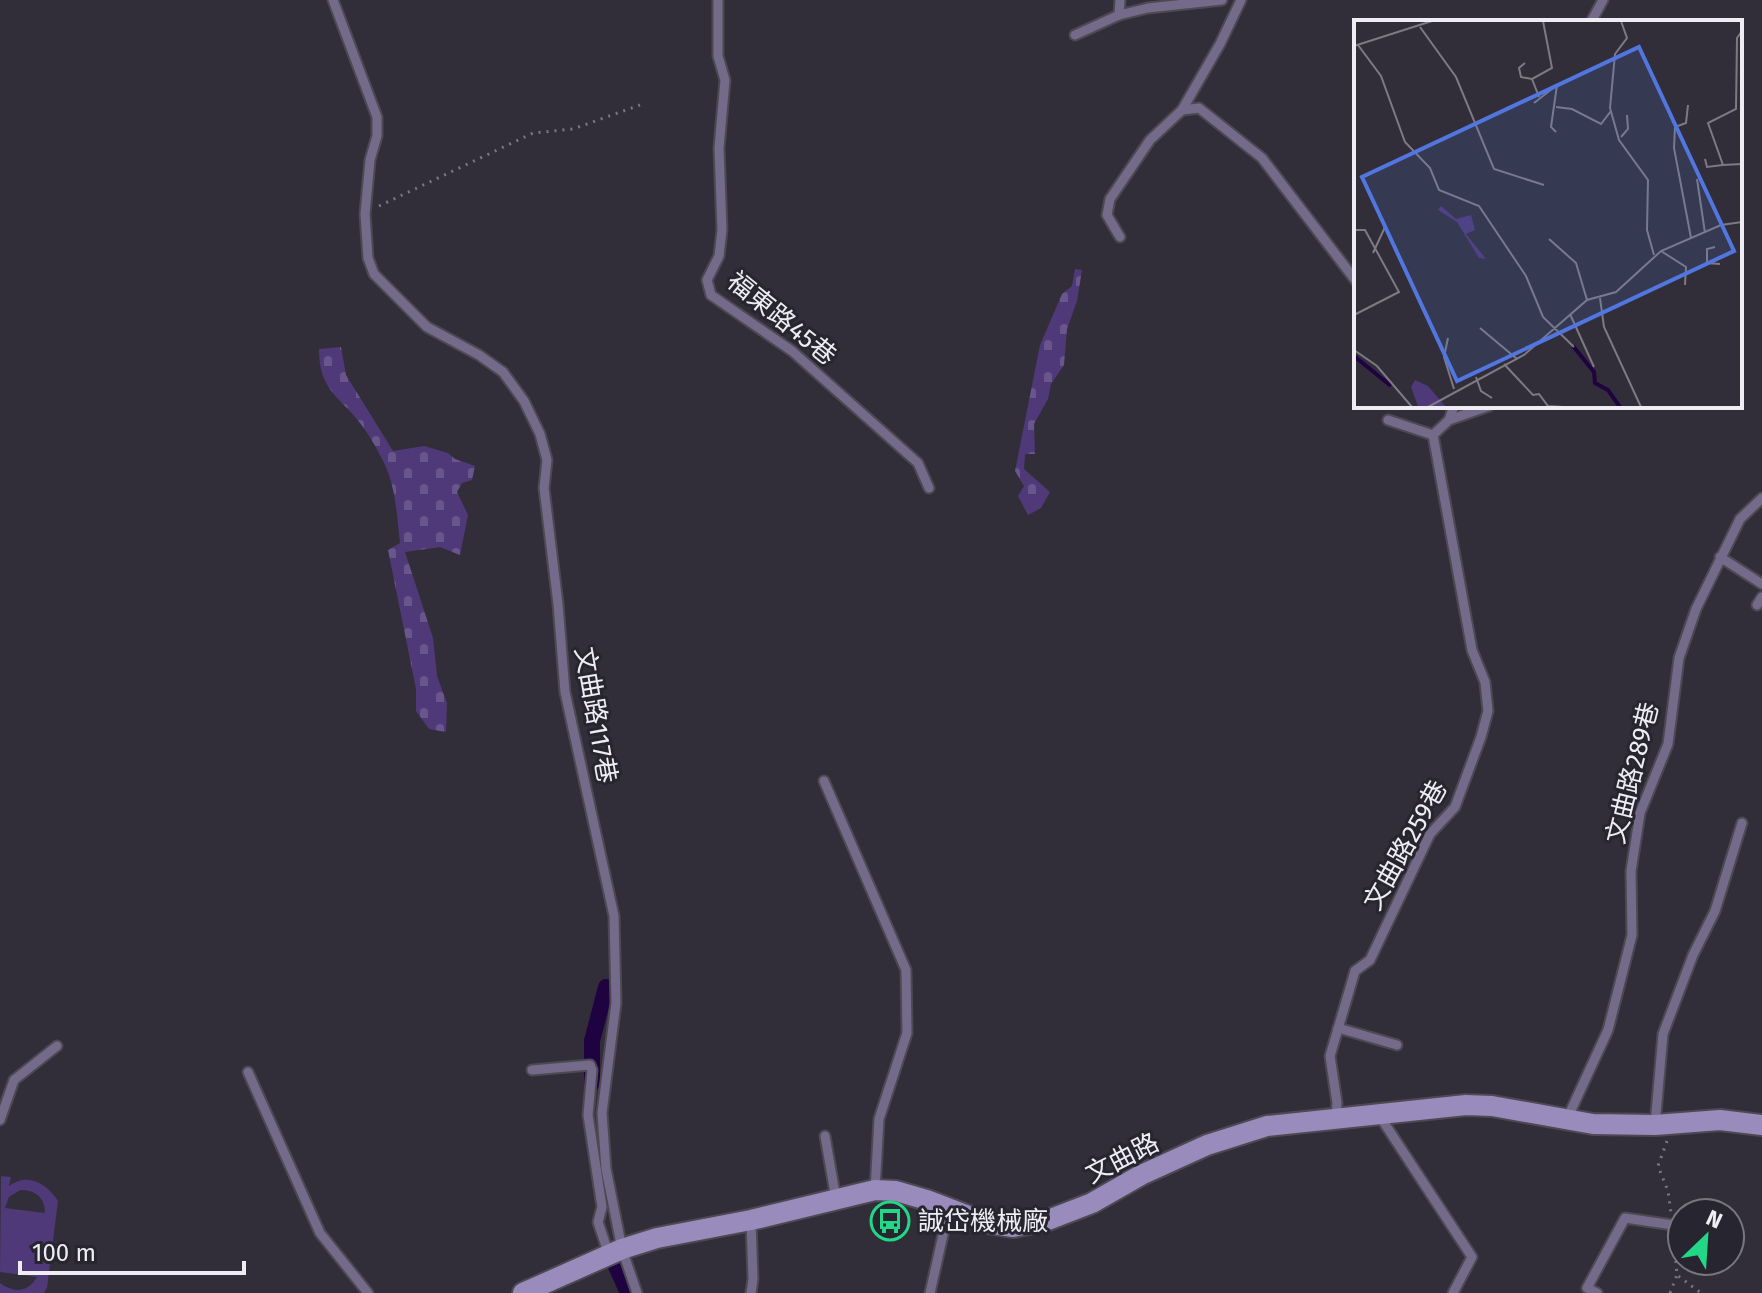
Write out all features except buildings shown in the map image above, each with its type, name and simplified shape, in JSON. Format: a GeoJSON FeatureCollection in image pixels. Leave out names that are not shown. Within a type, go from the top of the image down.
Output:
{"type":"FeatureCollection","features":[{"type":"Feature","properties":{"kind":"street","name":"文曲路"},"geometry":{"type":"LineString","coordinates":[[523,1293],[616,1252],[657,1238],[751,1220],[875,1190],[896,1191],[987,1223],[1013,1227],[1048,1220],[1092,1203],[1141,1175],[1207,1145],[1267,1126],[1466,1105],[1593,1124],[1655,1125],[1720,1120],[1762,1125]]}},
{"type":"Feature","properties":{"kind":"lane","name":"文曲路117巷"},"geometry":{"type":"LineString","coordinates":[[333,0],[377,117],[365,214],[368,258],[374,274],[427,327],[479,355],[503,372],[524,401],[540,434],[547,460],[544,488],[565,692],[614,916],[616,1003],[602,1113],[616,1252]]}},
{"type":"Feature","properties":{"kind":"lane","name":"福東路45巷"},"geometry":{"type":"LineString","coordinates":[[718,0],[718,56],[725,80],[719,148],[722,230],[719,256],[707,280],[711,295],[792,351],[918,463],[929,488]]}},
{"type":"Feature","properties":{"kind":"lane"},"geometry":{"type":"LineString","coordinates":[[1119,15],[1120,0]]}},
{"type":"Feature","properties":{"kind":"lane"},"geometry":{"type":"LineString","coordinates":[[1075,35],[1119,15],[1148,8],[1222,0]]}},
{"type":"Feature","properties":{"kind":"lane"},"geometry":{"type":"LineString","coordinates":[[1120,237],[1107,215],[1110,199],[1150,140],[1182,110],[1241,0]]}},
{"type":"Feature","properties":{"kind":"lane"},"geometry":{"type":"LineString","coordinates":[[1592,20],[1603,0]]}},
{"type":"Feature","properties":{"kind":"lane"},"geometry":{"type":"LineString","coordinates":[[1182,110],[1199,108],[1262,158],[1354,278]]}},
{"type":"Feature","properties":{"kind":"lane"},"geometry":{"type":"LineString","coordinates":[[1449,420],[1453,408]]}},
{"type":"Feature","properties":{"kind":"lane"},"geometry":{"type":"LineString","coordinates":[[1388,420],[1433,435],[1449,420],[1483,408]]}},
{"type":"Feature","properties":{"kind":"lane","name":"文曲路259巷"},"geometry":{"type":"LineString","coordinates":[[1336,1117],[1330,1056],[1355,971],[1370,960],[1430,834],[1455,807],[1488,711],[1485,682],[1472,650],[1433,435]]}},
{"type":"Feature","properties":{"kind":"lane","name":"文曲路289巷"},"geometry":{"type":"LineString","coordinates":[[1567,1119],[1608,1030],[1632,935],[1631,871],[1640,813],[1668,744],[1679,658],[1696,609],[1720,557],[1740,519],[1762,498]]}},
{"type":"Feature","properties":{"kind":"lane"},"geometry":{"type":"LineString","coordinates":[[1720,557],[1762,584]]}},
{"type":"Feature","properties":{"kind":"lane"},"geometry":{"type":"LineString","coordinates":[[824,781],[906,970],[907,1033],[879,1119],[875,1190]]}},
{"type":"Feature","properties":{"kind":"lane"},"geometry":{"type":"LineString","coordinates":[[1655,1125],[1663,1034],[1693,955],[1715,911],[1742,823]]}},
{"type":"Feature","properties":{"kind":"lane"},"geometry":{"type":"LineString","coordinates":[[1338,1028],[1397,1045]]}},
{"type":"Feature","properties":{"kind":"lane"},"geometry":{"type":"LineString","coordinates":[[0,1120],[14,1080],[57,1046]]}},
{"type":"Feature","properties":{"kind":"lane"},"geometry":{"type":"LineString","coordinates":[[532,1070],[590,1065],[588,1115],[602,1207],[598,1222],[637,1293]]}},
{"type":"Feature","properties":{"kind":"lane"},"geometry":{"type":"LineString","coordinates":[[248,1072],[320,1233],[368,1293]]}},
{"type":"Feature","properties":{"kind":"lane"},"geometry":{"type":"LineString","coordinates":[[1378,1112],[1472,1257],[1453,1293]]}},
{"type":"Feature","properties":{"kind":"lane"},"geometry":{"type":"LineString","coordinates":[[825,1136],[836,1199]]}},
{"type":"Feature","properties":{"kind":"lane"},"geometry":{"type":"LineString","coordinates":[[930,1293],[949,1208]]}},
{"type":"Feature","properties":{"kind":"lane"},"geometry":{"type":"LineString","coordinates":[[1597,1293],[1587,1288],[1625,1218],[1666,1224]]}},
{"type":"Feature","properties":{"kind":"lane"},"geometry":{"type":"LineString","coordinates":[[751,1220],[751,1293]]}},
{"type":"Feature","properties":{"kind":"path"},"geometry":{"type":"LineString","coordinates":[[365,214],[394,197],[533,133],[573,129],[640,105]]}},
{"type":"Feature","properties":{"kind":"green space"},"geometry":{"type":"Polygon","coordinates":[[[1075,269],[1082,270],[1077,301],[1067,329],[1064,365],[1051,384],[1048,399],[1034,424],[1035,454],[1025,454],[1024,469],[1050,492],[1041,508],[1028,515],[1018,496],[1024,486],[1015,471],[1040,345],[1062,294],[1072,286],[1075,269]]]}},
{"type":"Feature","properties":{"kind":"green space"},"geometry":{"type":"Polygon","coordinates":[[[341,347],[346,375],[393,451],[424,446],[475,466],[472,480],[462,483],[457,492],[468,515],[460,555],[440,547],[405,552],[433,638],[437,676],[447,703],[446,732],[429,729],[416,711],[416,689],[388,550],[400,543],[389,474],[366,431],[333,393],[323,376],[319,349],[341,347]]]}},
{"type":"Feature","properties":{"kind":"green space"},"geometry":{"type":"Polygon","coordinates":[[[1,1176],[11,1177],[9,1186],[23,1180],[43,1185],[58,1201],[47,1288],[44,1293],[0,1293],[0,1283],[20,1290],[37,1277],[0,1272],[1,1176]],[[25,1190],[9,1197],[5,1208],[45,1213],[41,1199],[25,1190]]]}},
{"type":"Feature","properties":{"kind":"waterway"},"geometry":{"type":"LineString","coordinates":[[592,1083],[592,1041],[606,987]]}},
{"type":"Feature","properties":{"kind":"waterway"},"geometry":{"type":"LineString","coordinates":[[610,1253],[628,1293]]}},
{"type":"Feature","properties":{"kind":"place","name":"誠岱機械廠"},"geometry":{"type":"Point","coordinates":[890,1221]}}]}
